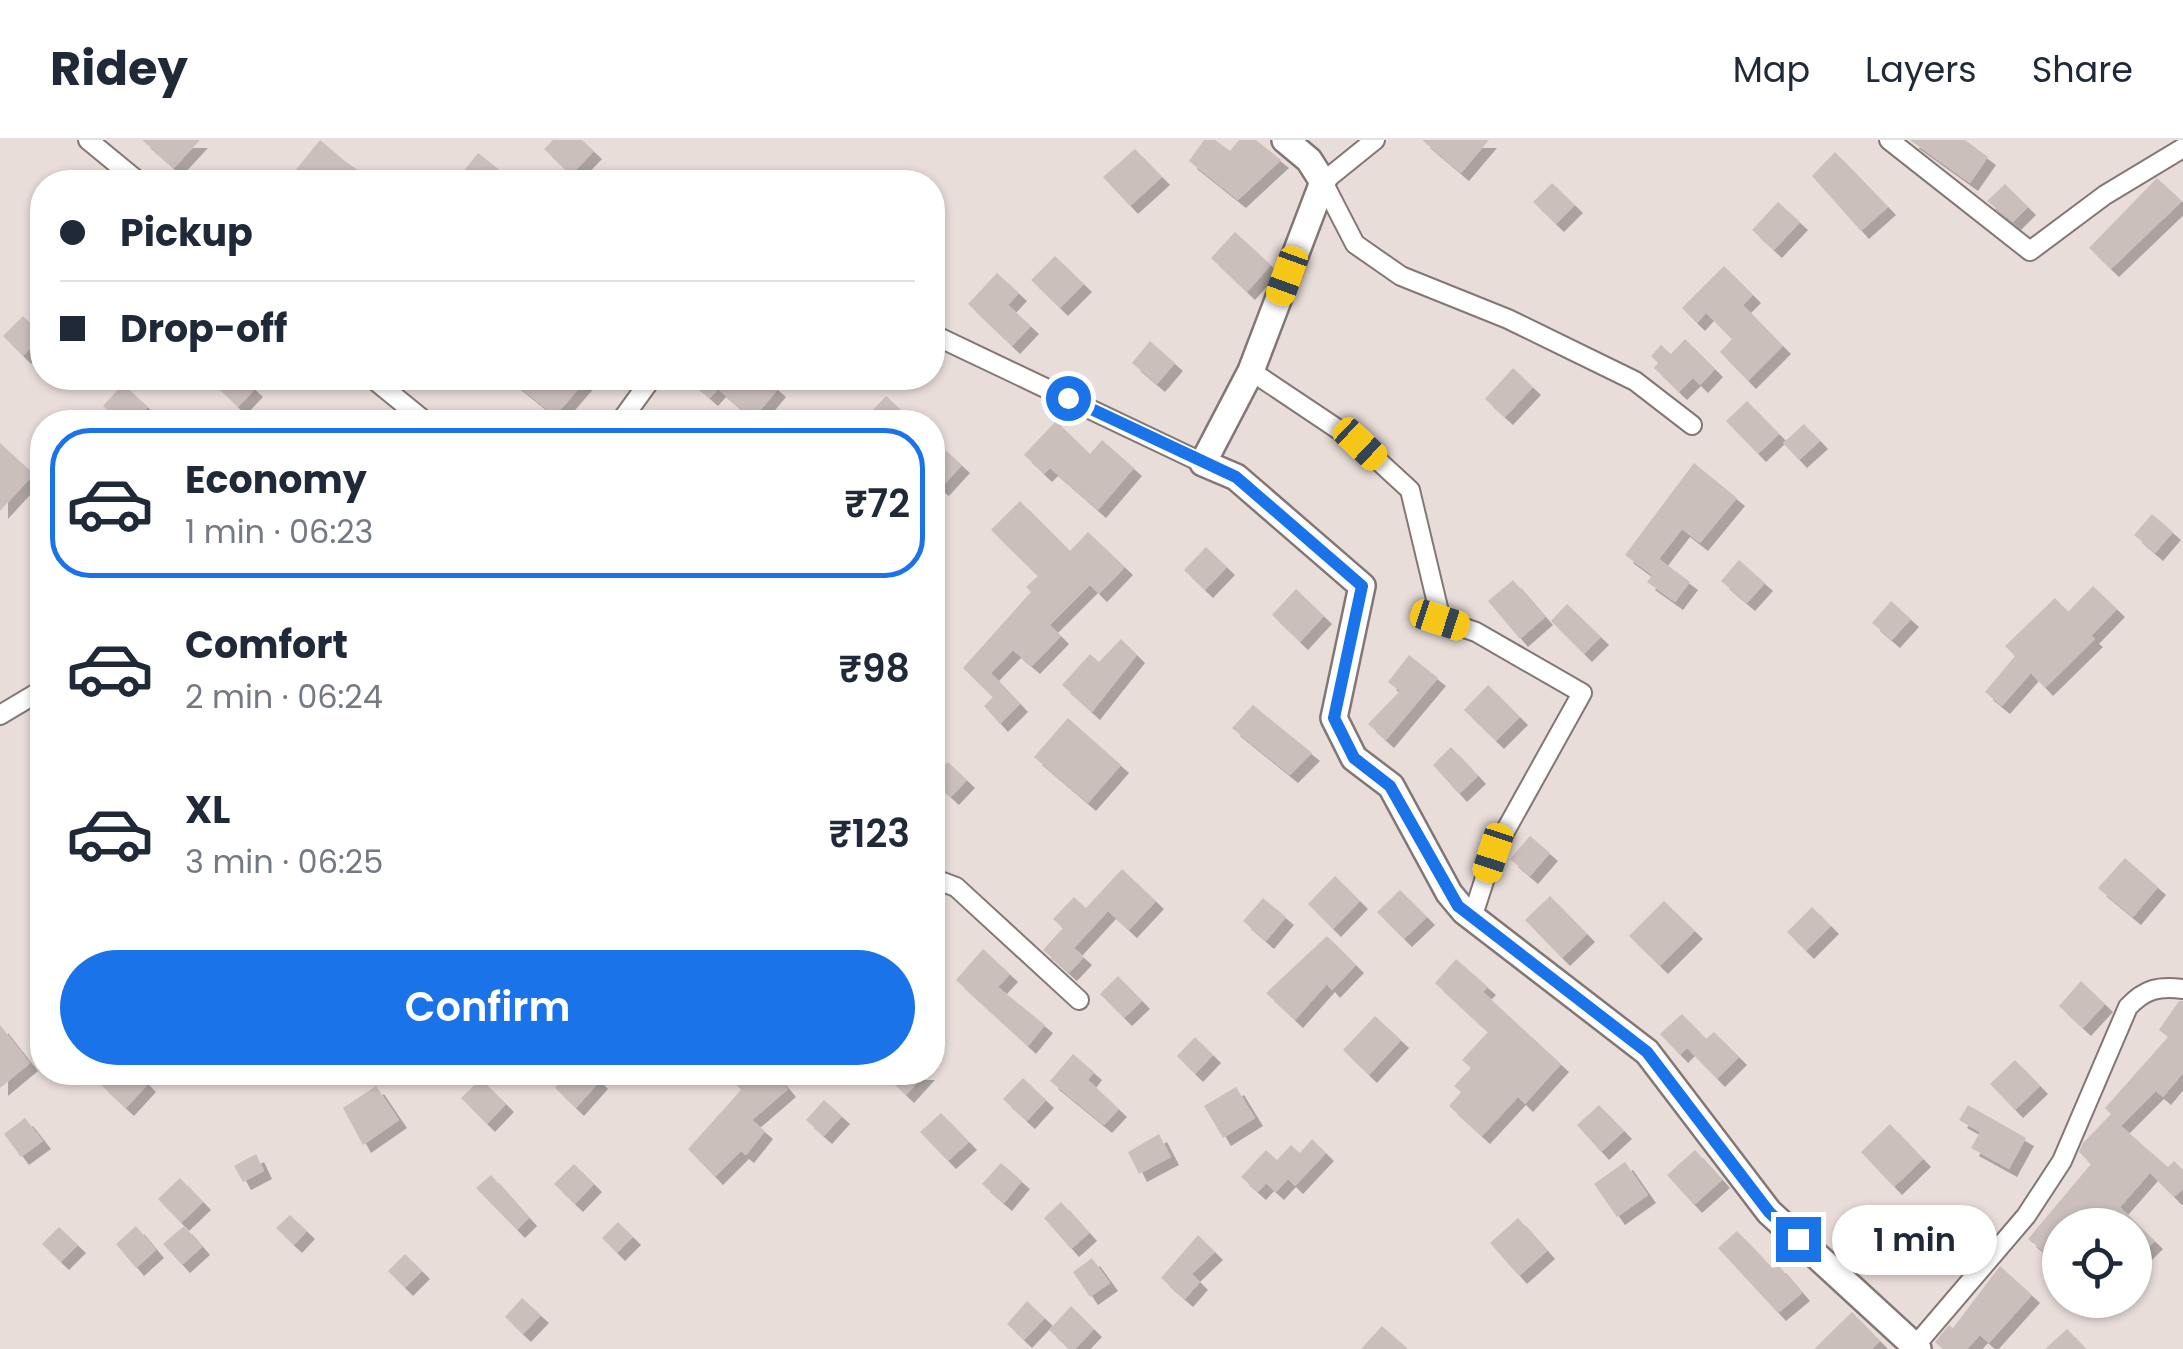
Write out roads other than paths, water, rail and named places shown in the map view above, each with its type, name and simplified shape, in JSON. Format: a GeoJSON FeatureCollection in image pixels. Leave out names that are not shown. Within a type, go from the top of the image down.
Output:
{"type":"FeatureCollection","features":[{"type":"Feature","properties":{"kind":"main road"},"geometry":{"type":"LineString","coordinates":[[1285,140],[1308,160],[1323,182],[1252,370],[1202,463],[1236,477],[1362,586],[1334,718],[1354,758],[1390,786],[1449,894],[1647,1052],[1769,1212],[1916,1347]]}},
{"type":"Feature","properties":{"kind":"street"},"geometry":{"type":"LineString","coordinates":[[88,140],[124,170]]}},
{"type":"Feature","properties":{"kind":"street"},"geometry":{"type":"LineString","coordinates":[[1374,140],[1323,182],[1355,244],[1401,276],[1508,319],[1635,381],[1692,424]]}},
{"type":"Feature","properties":{"kind":"street"},"geometry":{"type":"LineString","coordinates":[[1889,140],[2030,251],[2105,196],[2183,148]]}},
{"type":"Feature","properties":{"kind":"street"},"geometry":{"type":"LineString","coordinates":[[945,340],[1202,463]]}},
{"type":"Feature","properties":{"kind":"street"},"geometry":{"type":"LineString","coordinates":[[1252,370],[1360,444],[1410,490],[1440,620],[1476,632],[1582,693],[1493,853],[1473,915]]}},
{"type":"Feature","properties":{"kind":"street"},"geometry":{"type":"LineString","coordinates":[[387,390],[411,410]]}},
{"type":"Feature","properties":{"kind":"street"},"geometry":{"type":"LineString","coordinates":[[0,715],[30,697]]}},
{"type":"Feature","properties":{"kind":"street"},"geometry":{"type":"LineString","coordinates":[[945,883],[956,887],[1079,1000]]}},
{"type":"Feature","properties":{"kind":"street"},"geometry":{"type":"LineString","coordinates":[[1916,1347],[2026,1216],[2062,1161],[2128,1007],[2142,993],[2160,986],[2183,989]]}}]}
